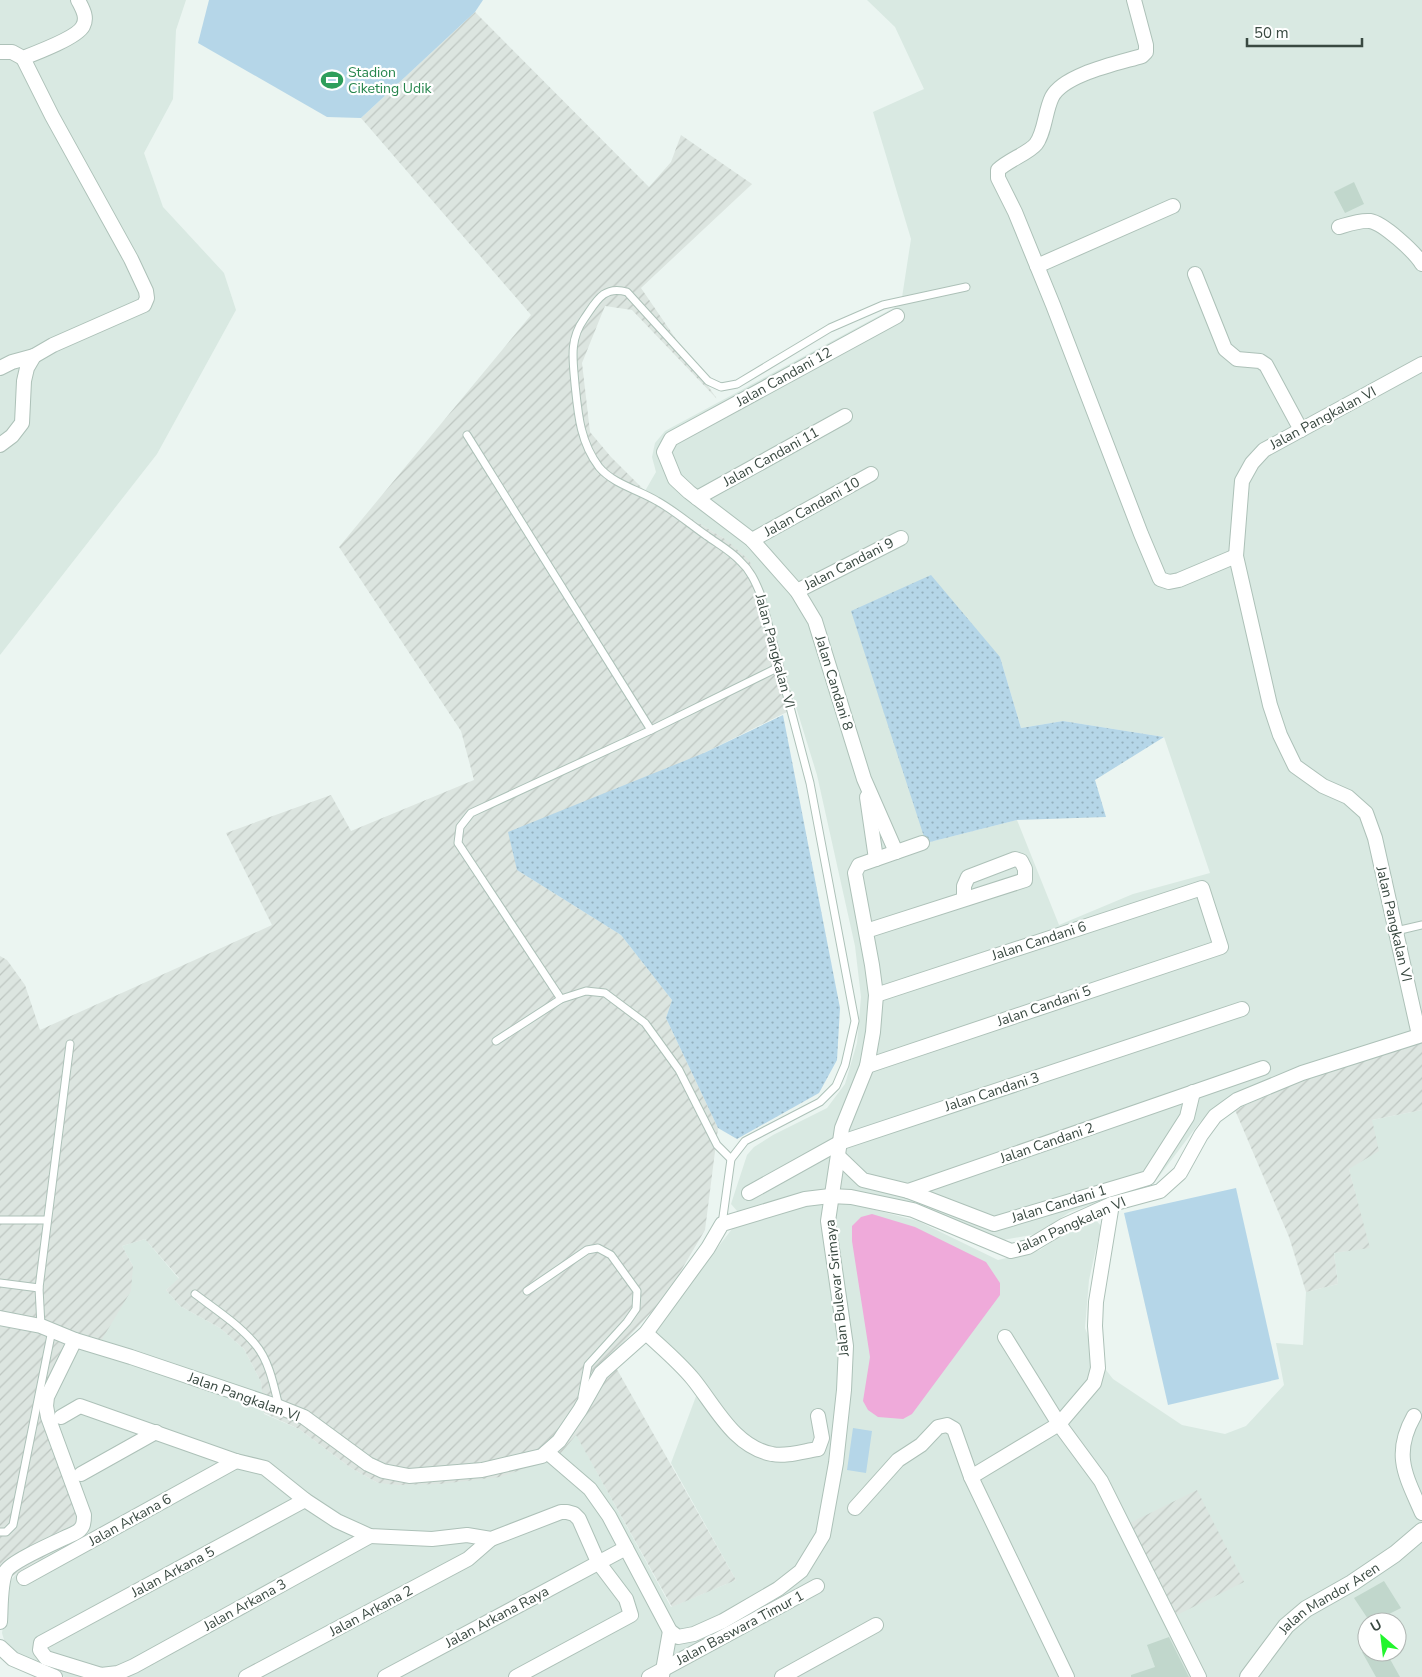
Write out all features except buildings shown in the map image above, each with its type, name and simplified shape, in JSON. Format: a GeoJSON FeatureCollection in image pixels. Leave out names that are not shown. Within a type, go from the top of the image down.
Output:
{"type":"FeatureCollection","features":[{"type":"Feature","properties":{"kind":"street"},"geometry":{"type":"LineString","coordinates":[[23,58],[47,49],[76,34],[83,28],[85,20],[84,11],[78,0]]}},
{"type":"Feature","properties":{"kind":"street"},"geometry":{"type":"LineString","coordinates":[[1134,0],[1146,45],[1146,52],[1142,56],[1072,78],[1062,86],[1053,94],[1039,138],[1034,146],[1009,160],[998,170],[998,178],[1015,212],[1037,266],[1160,579],[1169,582],[1179,580],[1236,556]]}},
{"type":"Feature","properties":{"kind":"street"},"geometry":{"type":"LineString","coordinates":[[0,52],[12,52],[23,58],[52,116],[131,259],[146,291],[147,298],[144,305],[53,345],[34,356],[12,362],[0,368]]}},
{"type":"Feature","properties":{"kind":"street"},"geometry":{"type":"LineString","coordinates":[[1037,266],[1173,206]]}},
{"type":"Feature","properties":{"kind":"street"},"geometry":{"type":"LineString","coordinates":[[1339,228],[1357,222],[1373,222],[1407,246],[1422,264]]}},
{"type":"Feature","properties":{"kind":"street"},"geometry":{"type":"LineString","coordinates":[[1195,274],[1225,349],[1237,359],[1260,361],[1266,365],[1301,430]]}},
{"type":"Feature","properties":{"kind":"street","name":"Jalan Candani 12"},"geometry":{"type":"LineString","coordinates":[[671,439],[896,316]]}},
{"type":"Feature","properties":{"kind":"street"},"geometry":{"type":"LineString","coordinates":[[0,445],[12,436],[22,423],[24,381],[27,368],[34,356]]}},
{"type":"Feature","properties":{"kind":"street","name":"Jalan Pangkalan VI"},"geometry":{"type":"LineString","coordinates":[[0,1318],[47,1328],[75,1340],[279,1407],[304,1417],[368,1464],[383,1471],[408,1476],[482,1470],[542,1456],[559,1441],[580,1410],[601,1373],[646,1333],[708,1248],[722,1224],[805,1199],[830,1196],[851,1197],[913,1210],[1011,1252],[1028,1247],[1063,1226],[1112,1204],[1160,1191],[1180,1174],[1201,1134],[1215,1116],[1237,1100],[1302,1073],[1421,1035],[1375,838],[1366,812],[1348,797],[1323,786],[1295,766],[1280,735],[1270,705],[1236,556],[1242,481],[1252,463],[1264,450],[1422,364]]}},
{"type":"Feature","properties":{"kind":"street","name":"Jalan Candani 11"},"geometry":{"type":"LineString","coordinates":[[697,498],[845,416]]}},
{"type":"Feature","properties":{"kind":"street","name":"Jalan Candani 8"},"geometry":{"type":"LineString","coordinates":[[671,439],[664,452],[675,479],[752,540],[797,591],[815,621],[864,779],[896,852]]}},
{"type":"Feature","properties":{"kind":"street","name":"Jalan Candani 10"},"geometry":{"type":"LineString","coordinates":[[752,540],[871,474]]}},
{"type":"Feature","properties":{"kind":"street","name":"Jalan Candani 9"},"geometry":{"type":"LineString","coordinates":[[797,591],[901,538]]}},
{"type":"Feature","properties":{"kind":"street","name":"Jalan Candani 8"},"geometry":{"type":"LineString","coordinates":[[864,779],[876,859]]}},
{"type":"Feature","properties":{"kind":"street"},"geometry":{"type":"LineString","coordinates":[[876,859],[922,843]]}},
{"type":"Feature","properties":{"kind":"street","name":"Jalan Bulevar Srimaya"},"geometry":{"type":"LineString","coordinates":[[670,1631],[678,1637],[694,1634],[723,1621],[778,1589],[801,1571],[823,1535],[836,1463],[844,1390],[846,1346],[828,1221],[830,1196],[842,1128],[866,1066],[873,1032],[876,995],[855,873],[859,865],[876,859]]}},
{"type":"Feature","properties":{"kind":"street","name":"Jalan Candani 6"},"geometry":{"type":"LineString","coordinates":[[876,995],[1202,888],[1221,947]]}},
{"type":"Feature","properties":{"kind":"street"},"geometry":{"type":"LineString","coordinates":[[866,931],[964,899]]}},
{"type":"Feature","properties":{"kind":"street","name":"Jalan Candani 5"},"geometry":{"type":"LineString","coordinates":[[866,1066],[1221,947]]}},
{"type":"Feature","properties":{"kind":"street","name":"Jalan Candani 3"},"geometry":{"type":"LineString","coordinates":[[750,1193],[839,1149],[1242,1009]]}},
{"type":"Feature","properties":{"kind":"street","name":"Jalan Candani 2"},"geometry":{"type":"LineString","coordinates":[[908,1190],[1263,1068]]}},
{"type":"Feature","properties":{"kind":"street","name":"Jalan Candani 1"},"geometry":{"type":"LineString","coordinates":[[908,1190],[994,1224],[1148,1178],[1187,1117],[1193,1092]]}},
{"type":"Feature","properties":{"kind":"street"},"geometry":{"type":"LineString","coordinates":[[839,1149],[863,1180],[908,1190]]}},
{"type":"Feature","properties":{"kind":"street"},"geometry":{"type":"LineString","coordinates":[[971,1477],[1059,1424],[1094,1383],[1098,1368],[1095,1326],[1096,1302],[1112,1204]]}},
{"type":"Feature","properties":{"kind":"street"},"geometry":{"type":"LineString","coordinates":[[646,1333],[692,1379],[725,1422],[746,1444],[772,1454],[818,1449],[822,1438],[818,1416]]}},
{"type":"Feature","properties":{"kind":"street"},"geometry":{"type":"LineString","coordinates":[[1005,1337],[1059,1424],[1101,1481],[1199,1677]]}},
{"type":"Feature","properties":{"kind":"street"},"geometry":{"type":"LineString","coordinates":[[0,1622],[2,1581],[6,1570],[25,1558],[75,1533],[83,1526],[84,1515],[48,1417],[46,1406],[47,1397],[75,1340]]}},
{"type":"Feature","properties":{"kind":"street"},"geometry":{"type":"LineString","coordinates":[[61,1417],[80,1406],[236,1461],[264,1468],[305,1500],[337,1520],[370,1536],[432,1539],[467,1535],[491,1539],[561,1512],[574,1514],[604,1560],[626,1599],[631,1615],[516,1677]]}},
{"type":"Feature","properties":{"kind":"street"},"geometry":{"type":"LineString","coordinates":[[1414,1416],[1405,1432],[1403,1469],[1422,1513]]}},
{"type":"Feature","properties":{"kind":"street"},"geometry":{"type":"LineString","coordinates":[[855,1508],[898,1460],[921,1445],[938,1427],[947,1425],[954,1429],[971,1477],[1067,1677]]}},
{"type":"Feature","properties":{"kind":"street"},"geometry":{"type":"LineString","coordinates":[[81,1474],[156,1432]]}},
{"type":"Feature","properties":{"kind":"street"},"geometry":{"type":"LineString","coordinates":[[546,1452],[590,1489],[610,1516],[670,1631],[663,1673]]}},
{"type":"Feature","properties":{"kind":"street","name":"Jalan Arkana 6"},"geometry":{"type":"LineString","coordinates":[[24,1578],[236,1461]]}},
{"type":"Feature","properties":{"kind":"street","name":"Jalan Arkana 5"},"geometry":{"type":"LineString","coordinates":[[118,1673],[101,1675],[46,1658],[40,1650],[41,1643],[305,1500]]}},
{"type":"Feature","properties":{"kind":"street","name":"Jalan Mandor Aren"},"geometry":{"type":"LineString","coordinates":[[1248,1677],[1286,1626],[1306,1609],[1352,1583],[1394,1554],[1422,1531]]}},
{"type":"Feature","properties":{"kind":"street","name":"Jalan Arkana 3"},"geometry":{"type":"LineString","coordinates":[[118,1673],[370,1536]]}},
{"type":"Feature","properties":{"kind":"street","name":"Jalan Arkana 2"},"geometry":{"type":"LineString","coordinates":[[246,1677],[468,1559],[491,1539]]}},
{"type":"Feature","properties":{"kind":"street","name":"Jalan Arkana Raya"},"geometry":{"type":"LineString","coordinates":[[384,1677],[626,1548]]}},
{"type":"Feature","properties":{"kind":"street","name":"Jalan Baswara Timur 1"},"geometry":{"type":"LineString","coordinates":[[649,1677],[663,1673],[817,1586]]}},
{"type":"Feature","properties":{"kind":"street"},"geometry":{"type":"LineString","coordinates":[[782,1677],[876,1625]]}},
{"type":"Feature","properties":{"kind":"street"},"geometry":{"type":"LineString","coordinates":[[0,1647],[13,1659],[55,1677]]}},
{"type":"Feature","properties":{"kind":"lane","name":"Jalan Pangkalan VI"},"geometry":{"type":"LineString","coordinates":[[722,1224],[731,1159],[745,1142],[820,1102],[836,1086],[845,1065],[854,1021],[810,782],[760,592],[753,576],[740,560],[658,502],[614,480],[600,468],[589,449],[579,422],[572,353],[574,338],[580,325],[602,295],[611,290],[627,292],[708,381],[720,387],[737,384],[830,328],[883,305],[966,287]]}},
{"type":"Feature","properties":{"kind":"lane"},"geometry":{"type":"LineString","coordinates":[[467,435],[651,730]]}},
{"type":"Feature","properties":{"kind":"lane"},"geometry":{"type":"LineString","coordinates":[[561,999],[458,843],[460,827],[471,813],[651,730],[779,667]]}},
{"type":"Feature","properties":{"kind":"lane"},"geometry":{"type":"LineString","coordinates":[[1396,931],[1422,925]]}},
{"type":"Feature","properties":{"kind":"lane"},"geometry":{"type":"LineString","coordinates":[[496,1041],[561,999],[586,991],[605,993],[645,1023],[679,1070],[717,1145],[731,1159]]}},
{"type":"Feature","properties":{"kind":"lane"},"geometry":{"type":"LineString","coordinates":[[0,1532],[6,1532],[13,1524],[47,1328],[39,1288],[70,1044]]}},
{"type":"Feature","properties":{"kind":"lane"},"geometry":{"type":"LineString","coordinates":[[0,1220],[47,1220]]}},
{"type":"Feature","properties":{"kind":"lane"},"geometry":{"type":"LineString","coordinates":[[527,1291],[587,1250],[598,1248],[611,1254],[637,1291],[636,1309],[627,1322],[588,1365],[580,1410]]}},
{"type":"Feature","properties":{"kind":"lane"},"geometry":{"type":"LineString","coordinates":[[0,1283],[39,1288]]}},
{"type":"Feature","properties":{"kind":"lane"},"geometry":{"type":"LineString","coordinates":[[194,1294],[231,1321],[256,1345],[265,1363],[279,1407]]}},
{"type":"Feature","properties":{"kind":"shaded area"},"geometry":{"type":"Polygon","coordinates":[[[0,0],[186,0],[176,30],[173,99],[144,153],[163,207],[224,273],[236,310],[157,454],[0,655],[0,0]]]}},
{"type":"Feature","properties":{"kind":"shaded area","name":"Stadion Ciketing Udik"},"geometry":{"type":"Polygon","coordinates":[[[209,0],[483,0],[475,12],[361,118],[327,117],[198,43],[209,0]]]}},
{"type":"Feature","properties":{"kind":"shaded area"},"geometry":{"type":"Polygon","coordinates":[[[867,0],[1422,0],[1422,1042],[1282,1074],[1230,1099],[1200,1122],[1154,1183],[1070,1212],[1036,1234],[998,1241],[928,1208],[852,1190],[852,1204],[918,1221],[998,1260],[1040,1250],[1081,1222],[1095,1219],[1101,1226],[1089,1280],[1085,1328],[1096,1357],[1113,1379],[1182,1425],[1225,1434],[1246,1426],[1284,1385],[1276,1343],[1303,1345],[1306,1292],[1338,1284],[1334,1253],[1369,1247],[1349,1169],[1372,1120],[1422,1110],[1422,1677],[65,1677],[40,1668],[12,1653],[6,1646],[2,1633],[11,1580],[17,1573],[84,1533],[51,1404],[77,1352],[101,1341],[133,1266],[122,1246],[145,1239],[179,1279],[166,1290],[180,1306],[220,1328],[244,1349],[261,1382],[264,1414],[299,1429],[351,1468],[378,1483],[576,1434],[671,1607],[736,1580],[671,1463],[698,1391],[651,1342],[667,1313],[732,1229],[758,1217],[807,1205],[811,1191],[738,1212],[731,1204],[747,1155],[754,1147],[773,1135],[827,1108],[845,1084],[857,1043],[861,997],[855,946],[817,775],[779,652],[725,539],[645,491],[656,472],[652,457],[655,443],[665,431],[901,304],[911,239],[873,112],[924,89],[895,27],[867,0]],[[1000,657],[926,843],[1017,820],[1059,925],[1133,894],[1210,873],[1164,737],[1063,721],[1021,728],[1000,657]]]}},
{"type":"Feature","properties":{"kind":"shaded area"},"geometry":{"type":"Polygon","coordinates":[[[475,12],[649,187],[671,162],[681,135],[752,184],[641,288],[717,399],[632,310],[605,306],[582,363],[590,432],[611,457],[645,491],[725,539],[749,560],[763,590],[795,708],[704,753],[517,870],[621,935],[672,1000],[666,1018],[718,1128],[705,1230],[666,1296],[610,1357],[736,1580],[672,1607],[576,1435],[557,1458],[500,1477],[440,1484],[398,1485],[378,1483],[351,1468],[299,1429],[264,1413],[261,1382],[244,1349],[220,1328],[180,1306],[166,1290],[179,1278],[145,1239],[122,1246],[133,1266],[131,1291],[101,1341],[77,1352],[51,1404],[84,1533],[0,1585],[0,956],[7,960],[25,985],[40,1030],[272,925],[226,833],[331,795],[351,831],[474,780],[461,731],[339,547],[531,315],[361,118],[475,12]]]}},
{"type":"Feature","properties":{"kind":"shaded area"},"geometry":{"type":"Polygon","coordinates":[[[931,575],[1000,657],[1021,728],[1063,721],[1164,737],[1095,780],[1106,817],[1017,820],[926,843],[851,611],[931,575]]]}},
{"type":"Feature","properties":{"kind":"shaded area"},"geometry":{"type":"Polygon","coordinates":[[[783,715],[840,1008],[837,1060],[819,1093],[737,1139],[718,1128],[666,1018],[672,1000],[621,935],[517,870],[508,832],[704,753],[783,715]]]}},
{"type":"Feature","properties":{"kind":"shaded area"},"geometry":{"type":"Polygon","coordinates":[[[1422,1042],[1422,1110],[1372,1120],[1379,1151],[1349,1169],[1370,1248],[1334,1253],[1338,1284],[1306,1292],[1289,1237],[1235,1110],[1355,1056],[1422,1042]]]}},
{"type":"Feature","properties":{"kind":"shaded area"},"geometry":{"type":"Polygon","coordinates":[[[1236,1188],[1279,1379],[1168,1405],[1124,1213],[1236,1188]]]}},
{"type":"Feature","properties":{"kind":"shaded area"},"geometry":{"type":"Polygon","coordinates":[[[872,1214],[915,1227],[986,1262],[1000,1283],[1000,1295],[912,1414],[903,1419],[878,1417],[868,1410],[863,1401],[870,1357],[852,1241],[852,1226],[861,1217],[872,1214]]]}},
{"type":"Feature","properties":{"kind":"shaded area"},"geometry":{"type":"Polygon","coordinates":[[[853,1428],[872,1431],[866,1473],[847,1470],[853,1428]]]}},
{"type":"Feature","properties":{"kind":"shaded area"},"geometry":{"type":"Polygon","coordinates":[[[1197,1490],[1244,1582],[1177,1615],[1128,1524],[1197,1490]]]}},
{"type":"Feature","properties":{"kind":"place","name":"Stadion Ciketing Udik"},"geometry":{"type":"Point","coordinates":[332,80]}}]}
